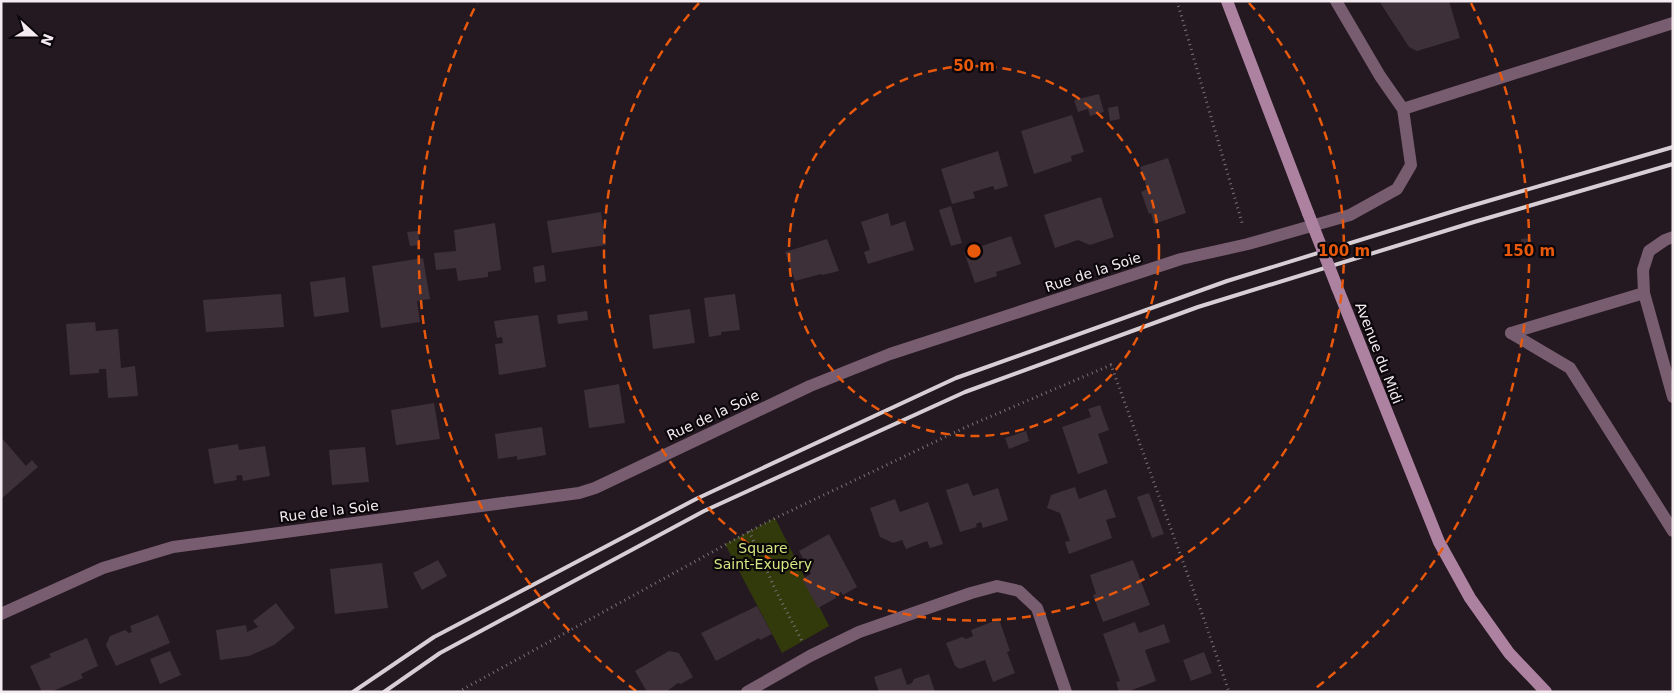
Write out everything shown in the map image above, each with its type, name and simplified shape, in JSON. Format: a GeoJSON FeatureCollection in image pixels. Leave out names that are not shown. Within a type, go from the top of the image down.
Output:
{"type":"FeatureCollection","features":[{"type":"Feature","properties":{"kind":"main road","name":"Avenue du Midi"},"geometry":{"type":"LineString","coordinates":[[1227,1],[1308,213],[1439,542],[1470,598],[1509,653],[1546,692]]}},
{"type":"Feature","properties":{"kind":"street"},"geometry":{"type":"LineString","coordinates":[[1336,1],[1380,76],[1403,109],[1673,23]]}},
{"type":"Feature","properties":{"kind":"street","name":"Rue de la Soie"},"geometry":{"type":"LineString","coordinates":[[1,614],[103,568],[173,547],[579,493],[595,488],[810,386],[890,354],[1181,259],[1248,244],[1350,215],[1397,190],[1411,165],[1403,109]]}},
{"type":"Feature","properties":{"kind":"street"},"geometry":{"type":"LineString","coordinates":[[1673,237],[1649,251],[1643,270],[1644,293],[1673,396]]}},
{"type":"Feature","properties":{"kind":"street"},"geometry":{"type":"LineString","coordinates":[[1644,293],[1511,333],[1570,368],[1673,531]]}},
{"type":"Feature","properties":{"kind":"street"},"geometry":{"type":"LineString","coordinates":[[747,692],[810,656],[859,632],[998,586],[1019,590],[1037,608],[1066,692]]}},
{"type":"Feature","properties":{"kind":"path"},"geometry":{"type":"LineString","coordinates":[[1177,1],[1248,244]]}},
{"type":"Feature","properties":{"kind":"path"},"geometry":{"type":"LineString","coordinates":[[458,692],[749,531],[966,427],[1111,365],[1229,692]]}},
{"type":"Feature","properties":{"kind":"path"},"geometry":{"type":"LineString","coordinates":[[749,531],[776,591],[810,656]]}},
{"type":"Feature","properties":{"kind":"green space","name":"Square Saint-Exupéry"},"geometry":{"type":"Polygon","coordinates":[[[775,518],[829,626],[782,653],[725,544],[775,518]]]}},
{"type":"Feature","properties":{"kind":"building"},"geometry":{"type":"Polygon","coordinates":[[[1379,1],[1449,1],[1460,38],[1417,51],[1409,47],[1379,1]]]}},
{"type":"Feature","properties":{"kind":"building"},"geometry":{"type":"Polygon","coordinates":[[[1099,94],[1104,112],[1090,116],[1088,109],[1078,112],[1074,100],[1099,94]]]}},
{"type":"Feature","properties":{"kind":"building"},"geometry":{"type":"Polygon","coordinates":[[[1118,106],[1120,119],[1110,121],[1108,108],[1118,106]]]}},
{"type":"Feature","properties":{"kind":"building"},"geometry":{"type":"Polygon","coordinates":[[[1072,115],[1084,152],[1071,156],[1072,161],[1034,174],[1021,131],[1072,115]]]}},
{"type":"Feature","properties":{"kind":"building"},"geometry":{"type":"Polygon","coordinates":[[[998,151],[1008,186],[995,190],[993,186],[973,192],[975,198],[952,204],[941,169],[998,151]]]}},
{"type":"Feature","properties":{"kind":"building"},"geometry":{"type":"Polygon","coordinates":[[[1168,158],[1186,213],[1154,224],[1141,192],[1147,189],[1140,167],[1168,158]]]}},
{"type":"Feature","properties":{"kind":"building"},"geometry":{"type":"Polygon","coordinates":[[[1101,197],[1114,237],[1090,245],[1078,240],[1055,248],[1044,215],[1101,197]]]}},
{"type":"Feature","properties":{"kind":"building"},"geometry":{"type":"Polygon","coordinates":[[[951,206],[962,243],[951,246],[939,210],[951,206]]]}},
{"type":"Feature","properties":{"kind":"building"},"geometry":{"type":"Polygon","coordinates":[[[601,212],[606,245],[552,253],[547,221],[601,212]]]}},
{"type":"Feature","properties":{"kind":"building"},"geometry":{"type":"Polygon","coordinates":[[[888,213],[891,226],[905,221],[914,250],[868,264],[864,252],[870,250],[861,222],[888,213]]]}},
{"type":"Feature","properties":{"kind":"building"},"geometry":{"type":"Polygon","coordinates":[[[495,223],[501,270],[488,272],[488,277],[458,281],[456,268],[436,270],[434,253],[456,251],[454,230],[495,223]]]}},
{"type":"Feature","properties":{"kind":"building"},"geometry":{"type":"Polygon","coordinates":[[[418,231],[420,245],[410,246],[407,232],[418,231]]]}},
{"type":"Feature","properties":{"kind":"building"},"geometry":{"type":"Polygon","coordinates":[[[1011,236],[1021,264],[996,272],[997,276],[975,283],[964,252],[1011,236]]]}},
{"type":"Feature","properties":{"kind":"building"},"geometry":{"type":"Polygon","coordinates":[[[1530,238],[1532,242],[1521,245],[1521,239],[1530,238]]]}},
{"type":"Feature","properties":{"kind":"building"},"geometry":{"type":"Polygon","coordinates":[[[827,239],[839,271],[795,281],[785,252],[827,239]]]}},
{"type":"Feature","properties":{"kind":"building"},"geometry":{"type":"Polygon","coordinates":[[[423,258],[430,299],[417,301],[420,322],[381,328],[372,266],[423,258]]]}},
{"type":"Feature","properties":{"kind":"building"},"geometry":{"type":"Polygon","coordinates":[[[544,265],[546,281],[535,283],[533,267],[544,265]]]}},
{"type":"Feature","properties":{"kind":"building"},"geometry":{"type":"Polygon","coordinates":[[[345,277],[349,312],[314,317],[310,282],[345,277]]]}},
{"type":"Feature","properties":{"kind":"building"},"geometry":{"type":"Polygon","coordinates":[[[281,294],[284,327],[206,332],[203,300],[281,294]]]}},
{"type":"Feature","properties":{"kind":"building"},"geometry":{"type":"Polygon","coordinates":[[[735,294],[740,330],[721,332],[721,335],[709,337],[704,298],[735,294]]]}},
{"type":"Feature","properties":{"kind":"building"},"geometry":{"type":"Polygon","coordinates":[[[690,309],[695,343],[653,349],[649,315],[690,309]]]}},
{"type":"Feature","properties":{"kind":"building"},"geometry":{"type":"Polygon","coordinates":[[[587,311],[588,320],[558,324],[557,315],[587,311]]]}},
{"type":"Feature","properties":{"kind":"building"},"geometry":{"type":"Polygon","coordinates":[[[538,315],[546,367],[499,375],[495,344],[503,343],[502,337],[497,338],[494,321],[538,315]]]}},
{"type":"Feature","properties":{"kind":"building"},"geometry":{"type":"Polygon","coordinates":[[[95,322],[96,331],[118,329],[121,368],[135,366],[138,396],[108,398],[106,369],[99,369],[99,373],[70,375],[66,324],[95,322]]]}},
{"type":"Feature","properties":{"kind":"building"},"geometry":{"type":"Polygon","coordinates":[[[619,384],[625,423],[589,428],[584,390],[619,384]]]}},
{"type":"Feature","properties":{"kind":"building"},"geometry":{"type":"Polygon","coordinates":[[[434,403],[440,439],[396,445],[391,410],[434,403]]]}},
{"type":"Feature","properties":{"kind":"building"},"geometry":{"type":"Polygon","coordinates":[[[1100,405],[1109,430],[1098,434],[1108,463],[1078,474],[1062,427],[1091,417],[1088,409],[1100,405]]]}},
{"type":"Feature","properties":{"kind":"building"},"geometry":{"type":"Polygon","coordinates":[[[542,427],[546,455],[517,460],[517,456],[498,459],[495,434],[542,427]]]}},
{"type":"Feature","properties":{"kind":"building"},"geometry":{"type":"Polygon","coordinates":[[[1026,431],[1029,441],[1009,449],[1005,438],[1026,431]]]}},
{"type":"Feature","properties":{"kind":"building"},"geometry":{"type":"Polygon","coordinates":[[[1,437],[26,466],[32,460],[38,467],[1,499],[1,437]]]}},
{"type":"Feature","properties":{"kind":"building"},"geometry":{"type":"Polygon","coordinates":[[[238,444],[239,450],[265,446],[270,476],[243,481],[242,475],[236,476],[237,480],[214,484],[208,449],[238,444]]]}},
{"type":"Feature","properties":{"kind":"building"},"geometry":{"type":"Polygon","coordinates":[[[365,447],[369,482],[332,485],[329,450],[365,447]]]}},
{"type":"Feature","properties":{"kind":"building"},"geometry":{"type":"Polygon","coordinates":[[[968,483],[973,496],[998,488],[1008,520],[983,528],[981,522],[976,524],[977,527],[960,532],[946,490],[968,483]]]}},
{"type":"Feature","properties":{"kind":"building"},"geometry":{"type":"Polygon","coordinates":[[[1075,487],[1079,499],[1106,489],[1116,517],[1106,520],[1112,538],[1069,554],[1065,542],[1070,541],[1060,513],[1047,508],[1051,495],[1075,487]]]}},
{"type":"Feature","properties":{"kind":"building"},"geometry":{"type":"Polygon","coordinates":[[[1149,493],[1164,534],[1152,538],[1137,497],[1149,493]]]}},
{"type":"Feature","properties":{"kind":"building"},"geometry":{"type":"Polygon","coordinates":[[[895,499],[900,512],[928,502],[943,544],[930,548],[927,541],[906,549],[902,540],[893,543],[880,537],[870,508],[895,499]]]}},
{"type":"Feature","properties":{"kind":"building"},"geometry":{"type":"Polygon","coordinates":[[[829,534],[857,587],[843,595],[841,592],[835,595],[836,598],[818,608],[802,579],[811,574],[799,551],[829,534]]]}},
{"type":"Feature","properties":{"kind":"building"},"geometry":{"type":"Polygon","coordinates":[[[438,560],[447,576],[422,590],[413,573],[438,560]]]}},
{"type":"Feature","properties":{"kind":"building"},"geometry":{"type":"Polygon","coordinates":[[[1133,560],[1150,605],[1103,622],[1093,595],[1096,594],[1090,575],[1133,560]]]}},
{"type":"Feature","properties":{"kind":"building"},"geometry":{"type":"Polygon","coordinates":[[[382,563],[388,608],[335,614],[330,569],[382,563]]]}},
{"type":"Feature","properties":{"kind":"building"},"geometry":{"type":"Polygon","coordinates":[[[276,603],[295,628],[274,645],[249,656],[220,660],[216,630],[246,625],[247,632],[258,627],[253,621],[276,603]]]}},
{"type":"Feature","properties":{"kind":"building"},"geometry":{"type":"Polygon","coordinates":[[[757,606],[772,634],[760,640],[759,638],[716,661],[701,633],[757,606]]]}},
{"type":"Feature","properties":{"kind":"building"},"geometry":{"type":"Polygon","coordinates":[[[158,615],[170,643],[116,666],[106,645],[110,636],[125,630],[129,633],[132,632],[130,626],[158,615]]]}},
{"type":"Feature","properties":{"kind":"building"},"geometry":{"type":"Polygon","coordinates":[[[999,619],[1010,651],[1007,652],[1015,673],[993,682],[985,660],[960,669],[955,666],[946,643],[962,637],[966,639],[973,636],[971,630],[999,619]]]}},
{"type":"Feature","properties":{"kind":"building"},"geometry":{"type":"Polygon","coordinates":[[[1135,622],[1139,633],[1164,624],[1170,642],[1145,650],[1156,681],[1127,692],[1119,692],[1116,682],[1120,681],[1103,634],[1135,622]]]}},
{"type":"Feature","properties":{"kind":"building"},"geometry":{"type":"Polygon","coordinates":[[[87,638],[98,666],[81,674],[83,678],[51,692],[42,692],[30,666],[51,657],[49,654],[87,638]]]}},
{"type":"Feature","properties":{"kind":"building"},"geometry":{"type":"Polygon","coordinates":[[[170,651],[181,675],[160,684],[150,659],[170,651]]]}},
{"type":"Feature","properties":{"kind":"building"},"geometry":{"type":"Polygon","coordinates":[[[669,651],[679,653],[693,677],[681,684],[678,683],[666,692],[647,692],[635,671],[669,651]]]}},
{"type":"Feature","properties":{"kind":"building"},"geometry":{"type":"Polygon","coordinates":[[[1204,652],[1212,673],[1191,681],[1183,660],[1204,652]]]}},
{"type":"Feature","properties":{"kind":"building"},"geometry":{"type":"Polygon","coordinates":[[[901,668],[907,685],[912,683],[914,679],[929,674],[935,692],[879,692],[874,677],[901,668]]]}},
{"type":"Feature","properties":{"kind":"railway"},"geometry":{"type":"LineString","coordinates":[[353,692],[434,637],[696,499],[956,378],[1227,281],[1464,208],[1673,147]]}},
{"type":"Feature","properties":{"kind":"railway"},"geometry":{"type":"LineString","coordinates":[[384,692],[440,653],[704,511],[965,392],[1198,307],[1474,222],[1673,164]]}}]}
